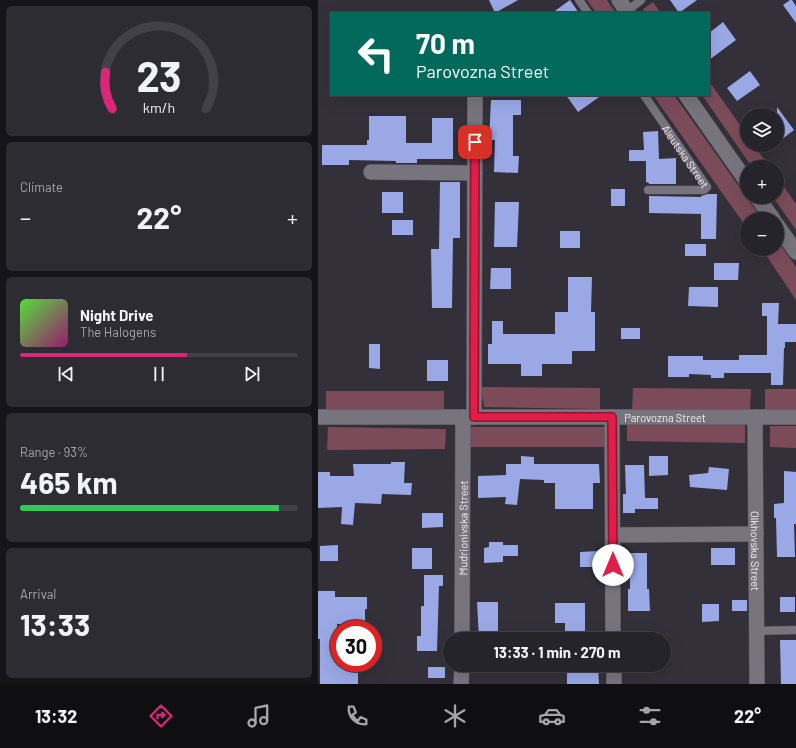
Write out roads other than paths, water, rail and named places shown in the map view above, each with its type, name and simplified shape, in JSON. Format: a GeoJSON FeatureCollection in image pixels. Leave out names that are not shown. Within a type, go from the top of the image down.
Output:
{"type":"FeatureCollection","features":[{"type":"Feature","properties":{"kind":"street"},"geometry":{"type":"LineString","coordinates":[[469,417],[475,173],[475,96]]}},
{"type":"Feature","properties":{"kind":"street"},"geometry":{"type":"LineString","coordinates":[[687,96],[740,172]]}},
{"type":"Feature","properties":{"kind":"street"},"geometry":{"type":"LineString","coordinates":[[371,172],[475,173]]}},
{"type":"Feature","properties":{"kind":"street"},"geometry":{"type":"LineString","coordinates":[[784,235],[796,252]]}},
{"type":"Feature","properties":{"kind":"street","name":"Parovozna Street"},"geometry":{"type":"LineString","coordinates":[[318,417],[796,417]]}},
{"type":"Feature","properties":{"kind":"street","name":"Mudrionivska Street"},"geometry":{"type":"LineString","coordinates":[[462,632],[469,417]]}},
{"type":"Feature","properties":{"kind":"street"},"geometry":{"type":"LineString","coordinates":[[612,417],[613,632]]}},
{"type":"Feature","properties":{"kind":"street","name":"Olkhovska Street"},"geometry":{"type":"LineString","coordinates":[[755,417],[757,684]]}},
{"type":"Feature","properties":{"kind":"street"},"geometry":{"type":"LineString","coordinates":[[613,535],[756,534]]}},
{"type":"Feature","properties":{"kind":"street"},"geometry":{"type":"LineString","coordinates":[[461,684],[462,672]]}},
{"type":"Feature","properties":{"kind":"street"},"geometry":{"type":"LineString","coordinates":[[614,672],[614,684]]}},
{"type":"Feature","properties":{"kind":"lane"},"geometry":{"type":"LineString","coordinates":[[579,0],[587,12]]}},
{"type":"Feature","properties":{"kind":"lane"},"geometry":{"type":"LineString","coordinates":[[624,8],[641,0]]}},
{"type":"Feature","properties":{"kind":"lane","name":"Aleutska Street"},"geometry":{"type":"LineString","coordinates":[[645,96],[707,187],[704,190],[648,190]]}},
{"type":"Feature","properties":{"kind":"lane"},"geometry":{"type":"LineString","coordinates":[[757,631],[796,630]]}}]}
